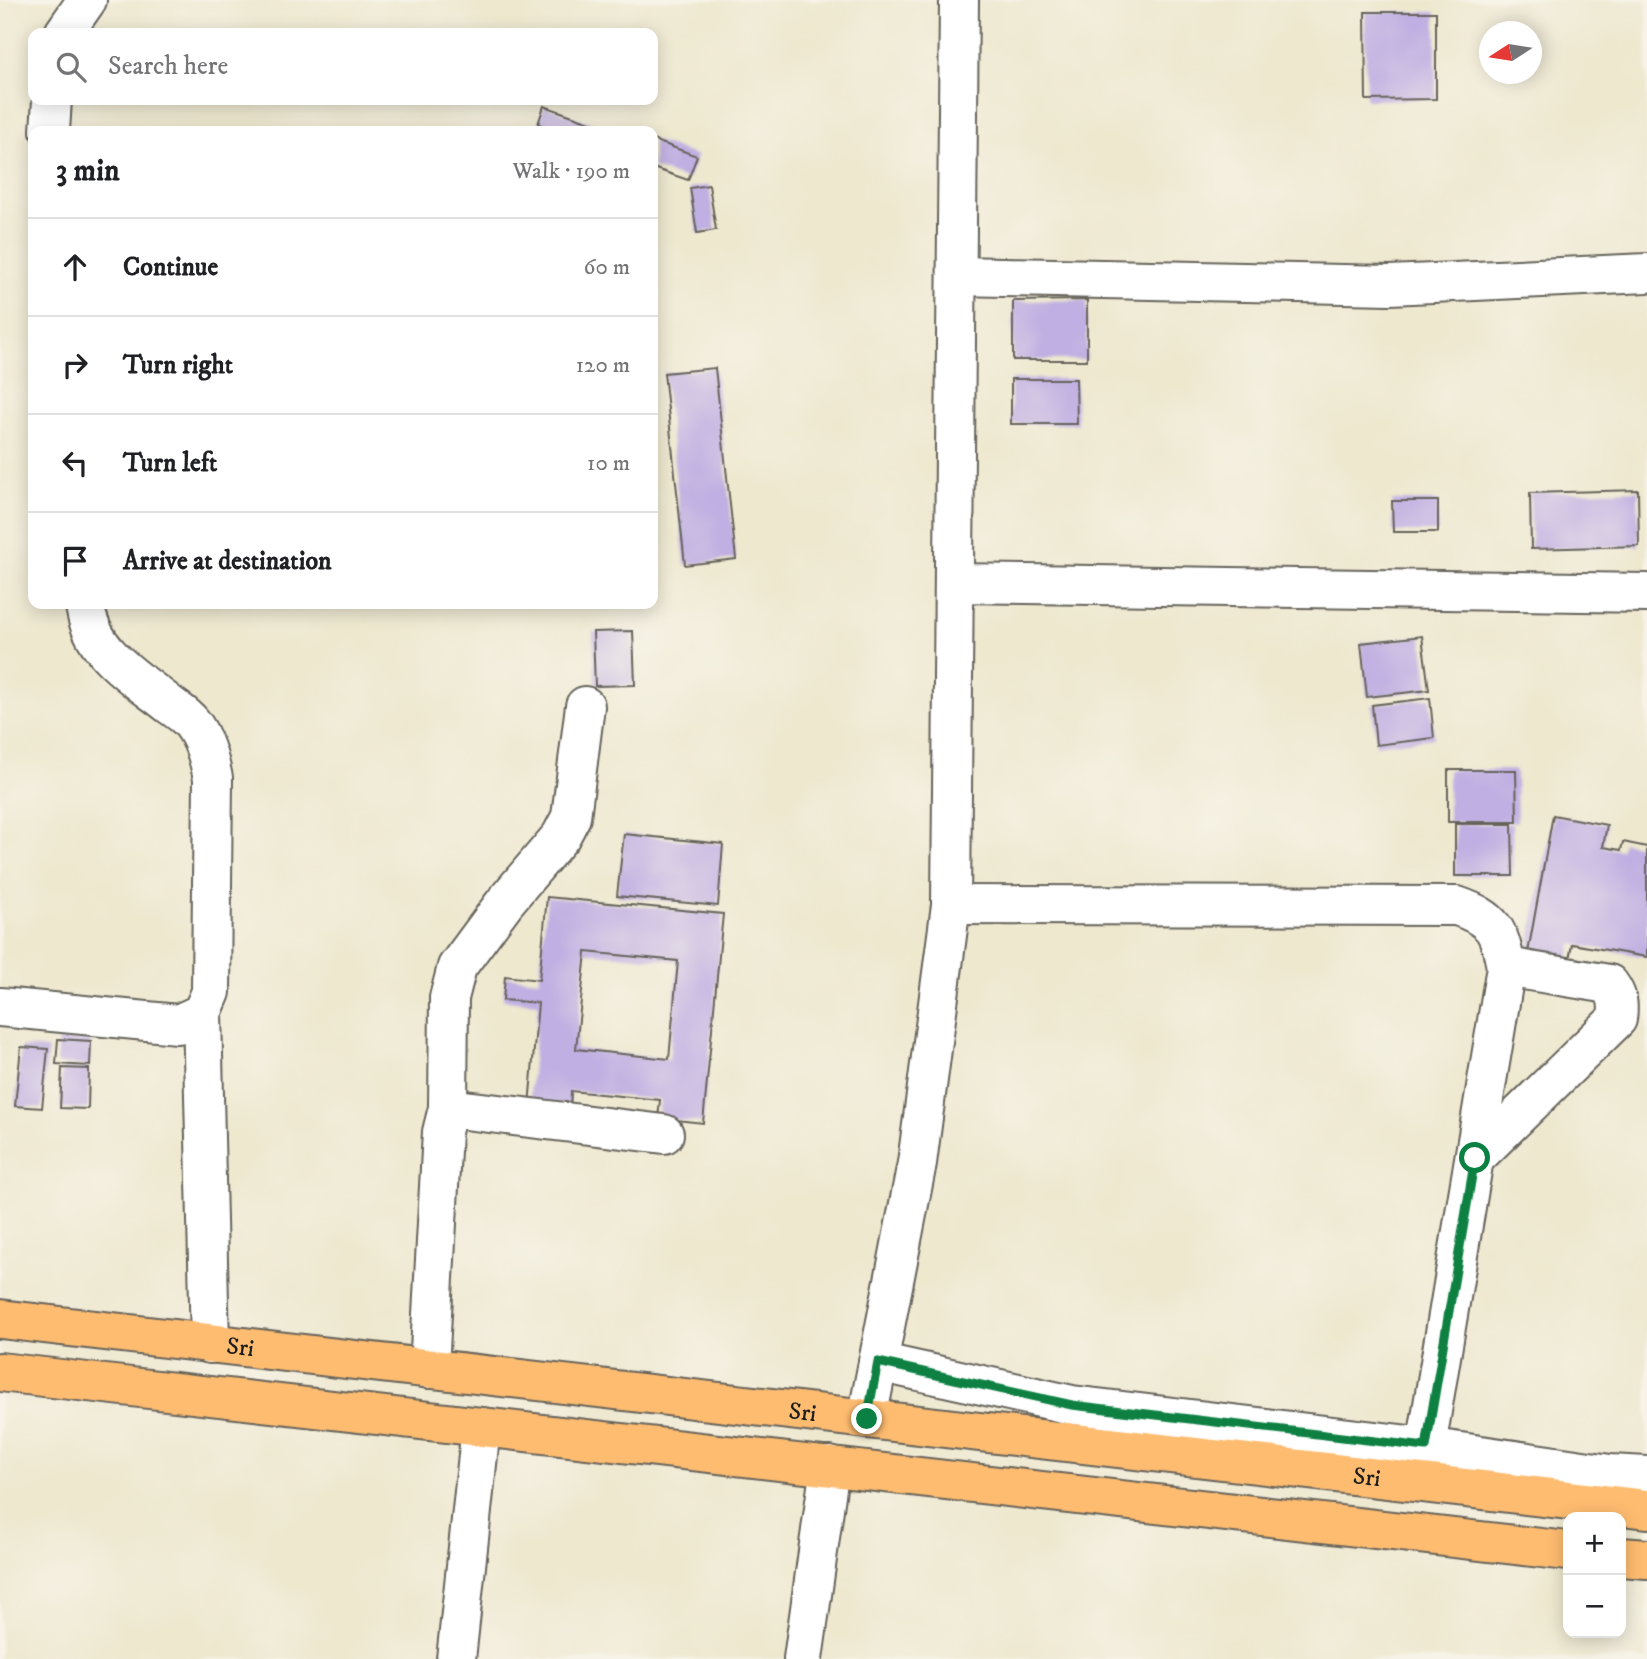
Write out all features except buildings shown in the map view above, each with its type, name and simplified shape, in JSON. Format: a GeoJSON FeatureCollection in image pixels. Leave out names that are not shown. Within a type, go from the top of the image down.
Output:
{"type":"FeatureCollection","features":[{"type":"Feature","properties":{"kind":"highway","name":"Sri"},"geometry":{"type":"LineString","coordinates":[[0,1319],[1647,1509]]}},
{"type":"Feature","properties":{"kind":"highway"},"geometry":{"type":"LineString","coordinates":[[0,1372],[1563,1549]]}},
{"type":"Feature","properties":{"kind":"highway"},"geometry":{"type":"LineString","coordinates":[[1130,1501],[1133,1450]]}},
{"type":"Feature","properties":{"kind":"highway"},"geometry":{"type":"LineString","coordinates":[[1626,1557],[1647,1559]]}},
{"type":"Feature","properties":{"kind":"street"},"geometry":{"type":"LineString","coordinates":[[67,28],[87,0]]}},
{"type":"Feature","properties":{"kind":"street"},"geometry":{"type":"LineString","coordinates":[[867,1419],[917,1163],[951,905],[959,0]]}},
{"type":"Feature","properties":{"kind":"street"},"geometry":{"type":"LineString","coordinates":[[50,126],[52,105]]}},
{"type":"Feature","properties":{"kind":"street"},"geometry":{"type":"LineString","coordinates":[[957,276],[1390,285],[1647,273]]}},
{"type":"Feature","properties":{"kind":"street"},"geometry":{"type":"LineString","coordinates":[[954,583],[1647,593]]}},
{"type":"Feature","properties":{"kind":"street"},"geometry":{"type":"LineString","coordinates":[[85,609],[86,617],[98,643],[115,662],[191,722],[207,752],[213,778],[211,992],[202,1013],[210,1344]]}},
{"type":"Feature","properties":{"kind":"street"},"geometry":{"type":"LineString","coordinates":[[429,1369],[442,1132],[448,1108],[449,998],[457,967],[505,902],[561,836],[571,817],[585,706]]}},
{"type":"Feature","properties":{"kind":"street"},"geometry":{"type":"LineString","coordinates":[[951,905],[1457,906],[1483,915],[1494,928],[1506,967],[1426,1447]]}},
{"type":"Feature","properties":{"kind":"street"},"geometry":{"type":"LineString","coordinates":[[1475,1158],[1617,1019],[1619,1008],[1617,995],[1609,984],[1506,967]]}},
{"type":"Feature","properties":{"kind":"street"},"geometry":{"type":"LineString","coordinates":[[0,1007],[178,1024],[202,1013]]}},
{"type":"Feature","properties":{"kind":"street"},"geometry":{"type":"LineString","coordinates":[[448,1108],[664,1134]]}},
{"type":"Feature","properties":{"kind":"street"},"geometry":{"type":"LineString","coordinates":[[878,1362],[1072,1405],[1426,1447],[1610,1474],[1647,1476]]}},
{"type":"Feature","properties":{"kind":"street"},"geometry":{"type":"LineString","coordinates":[[456,1659],[481,1427]]}},
{"type":"Feature","properties":{"kind":"street"},"geometry":{"type":"LineString","coordinates":[[803,1659],[830,1466]]}},
{"type":"Feature","properties":{"kind":"route"},"geometry":{"type":"LineString","coordinates":[[867,1419],[878,1362],[1072,1405],[1426,1447],[1475,1158]]}}]}
